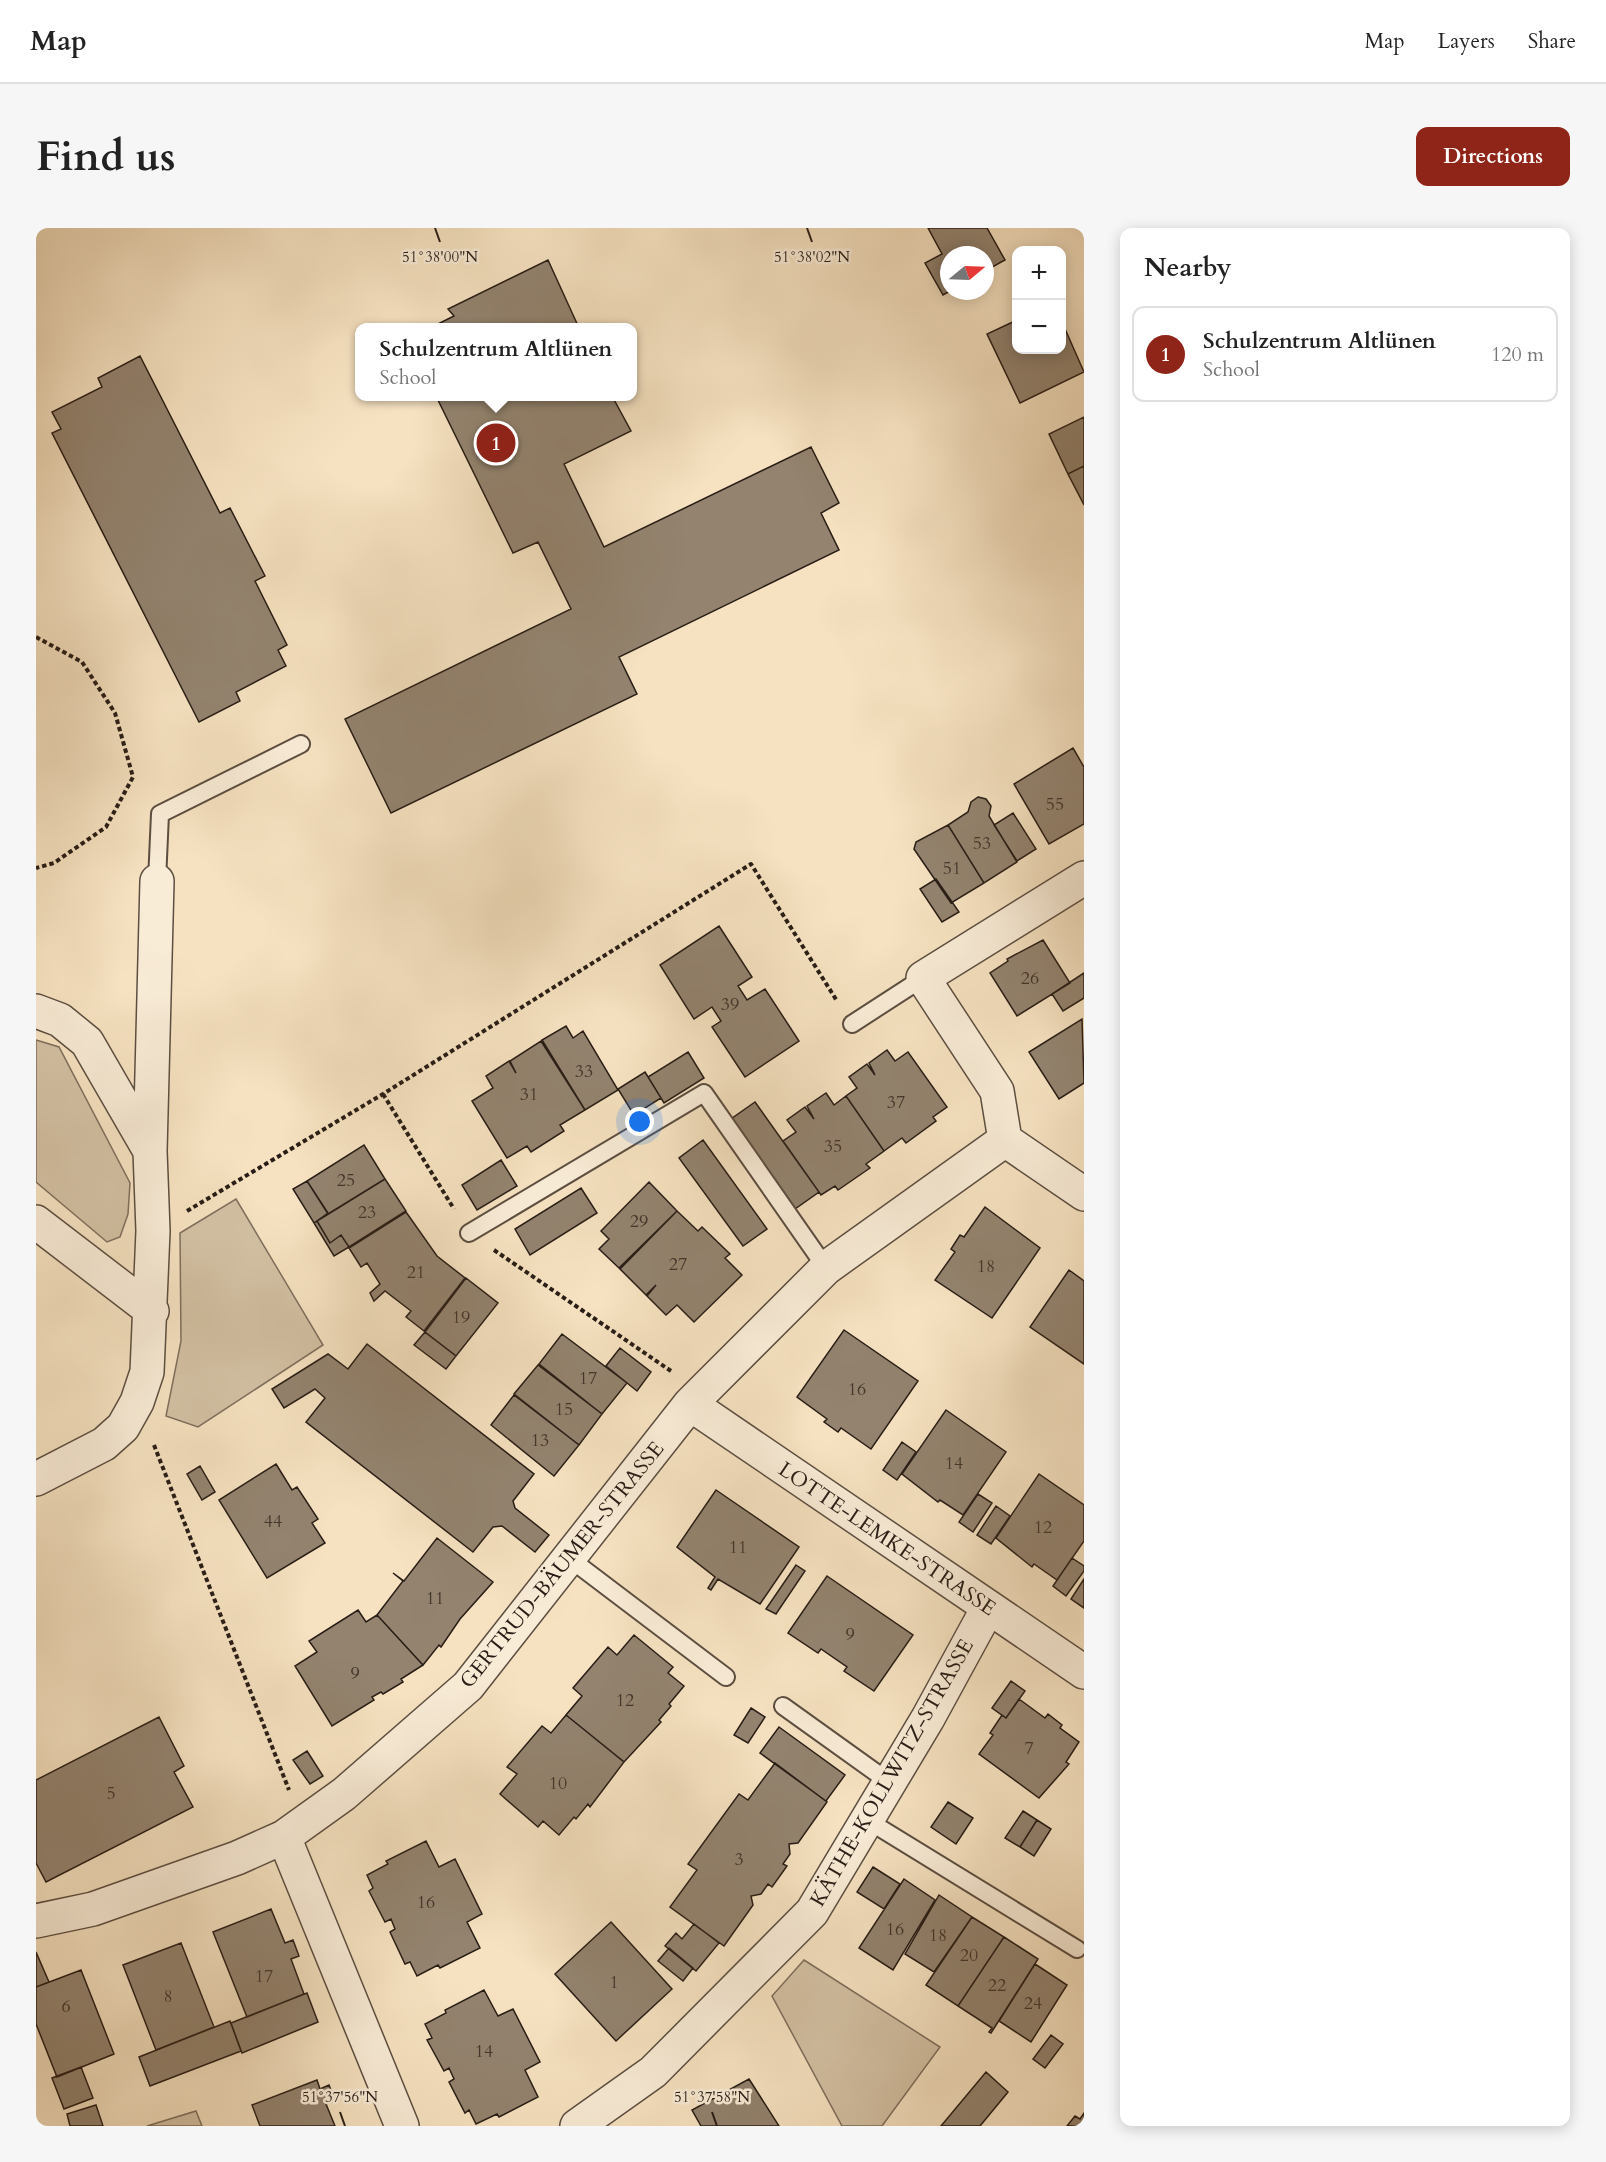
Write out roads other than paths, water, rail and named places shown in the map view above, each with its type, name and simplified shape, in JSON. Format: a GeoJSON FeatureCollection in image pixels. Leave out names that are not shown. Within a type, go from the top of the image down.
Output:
{"type":"FeatureCollection","features":[{"type":"Feature","properties":{"kind":"street"},"geometry":{"type":"LineString","coordinates":[[1084,878],[923,978],[997,1090],[1005,1140],[1084,1194]]}},
{"type":"Feature","properties":{"kind":"street"},"geometry":{"type":"LineString","coordinates":[[36,1479],[104,1444],[123,1427],[137,1402],[147,1372],[152,1311],[153,1231],[150,1151],[157,881]]}},
{"type":"Feature","properties":{"kind":"street"},"geometry":{"type":"LineString","coordinates":[[36,1011],[60,1020],[87,1042],[150,1151]]}},
{"type":"Feature","properties":{"kind":"street","name":"GERTRUD-BÄUMER-STRASSE"},"geometry":{"type":"LineString","coordinates":[[36,1921],[93,1909],[237,1858],[293,1831],[344,1794],[468,1686],[696,1398],[826,1268],[1005,1140]]}},
{"type":"Feature","properties":{"kind":"street"},"geometry":{"type":"LineString","coordinates":[[36,1221],[152,1311]]}},
{"type":"Feature","properties":{"kind":"street","name":"LOTTE-LEMKE-STRASSE"},"geometry":{"type":"LineString","coordinates":[[696,1398],[988,1608],[1084,1672]]}},
{"type":"Feature","properties":{"kind":"street","name":"KÄTHE-KOLLWITZ-STRASSE"},"geometry":{"type":"LineString","coordinates":[[577,2126],[653,2072],[812,1912],[928,1718],[988,1608]]}},
{"type":"Feature","properties":{"kind":"street"},"geometry":{"type":"LineString","coordinates":[[293,1831],[402,2126]]}},
{"type":"Feature","properties":{"kind":"lane"},"geometry":{"type":"LineString","coordinates":[[157,881],[160,814],[301,744]]}},
{"type":"Feature","properties":{"kind":"lane"},"geometry":{"type":"LineString","coordinates":[[852,1024],[923,978]]}},
{"type":"Feature","properties":{"kind":"lane"},"geometry":{"type":"LineString","coordinates":[[469,1233],[704,1094],[826,1268]]}},
{"type":"Feature","properties":{"kind":"lane"},"geometry":{"type":"LineString","coordinates":[[569,1558],[726,1677]]}},
{"type":"Feature","properties":{"kind":"lane"},"geometry":{"type":"LineString","coordinates":[[783,1706],[890,1782]]}},
{"type":"Feature","properties":{"kind":"lane"},"geometry":{"type":"LineString","coordinates":[[867,1820],[1077,1949]]}},
{"type":"Feature","properties":{"kind":"place","name":"Schulzentrum Altlünen"},"geometry":{"type":"Point","coordinates":[496,443]}}]}
